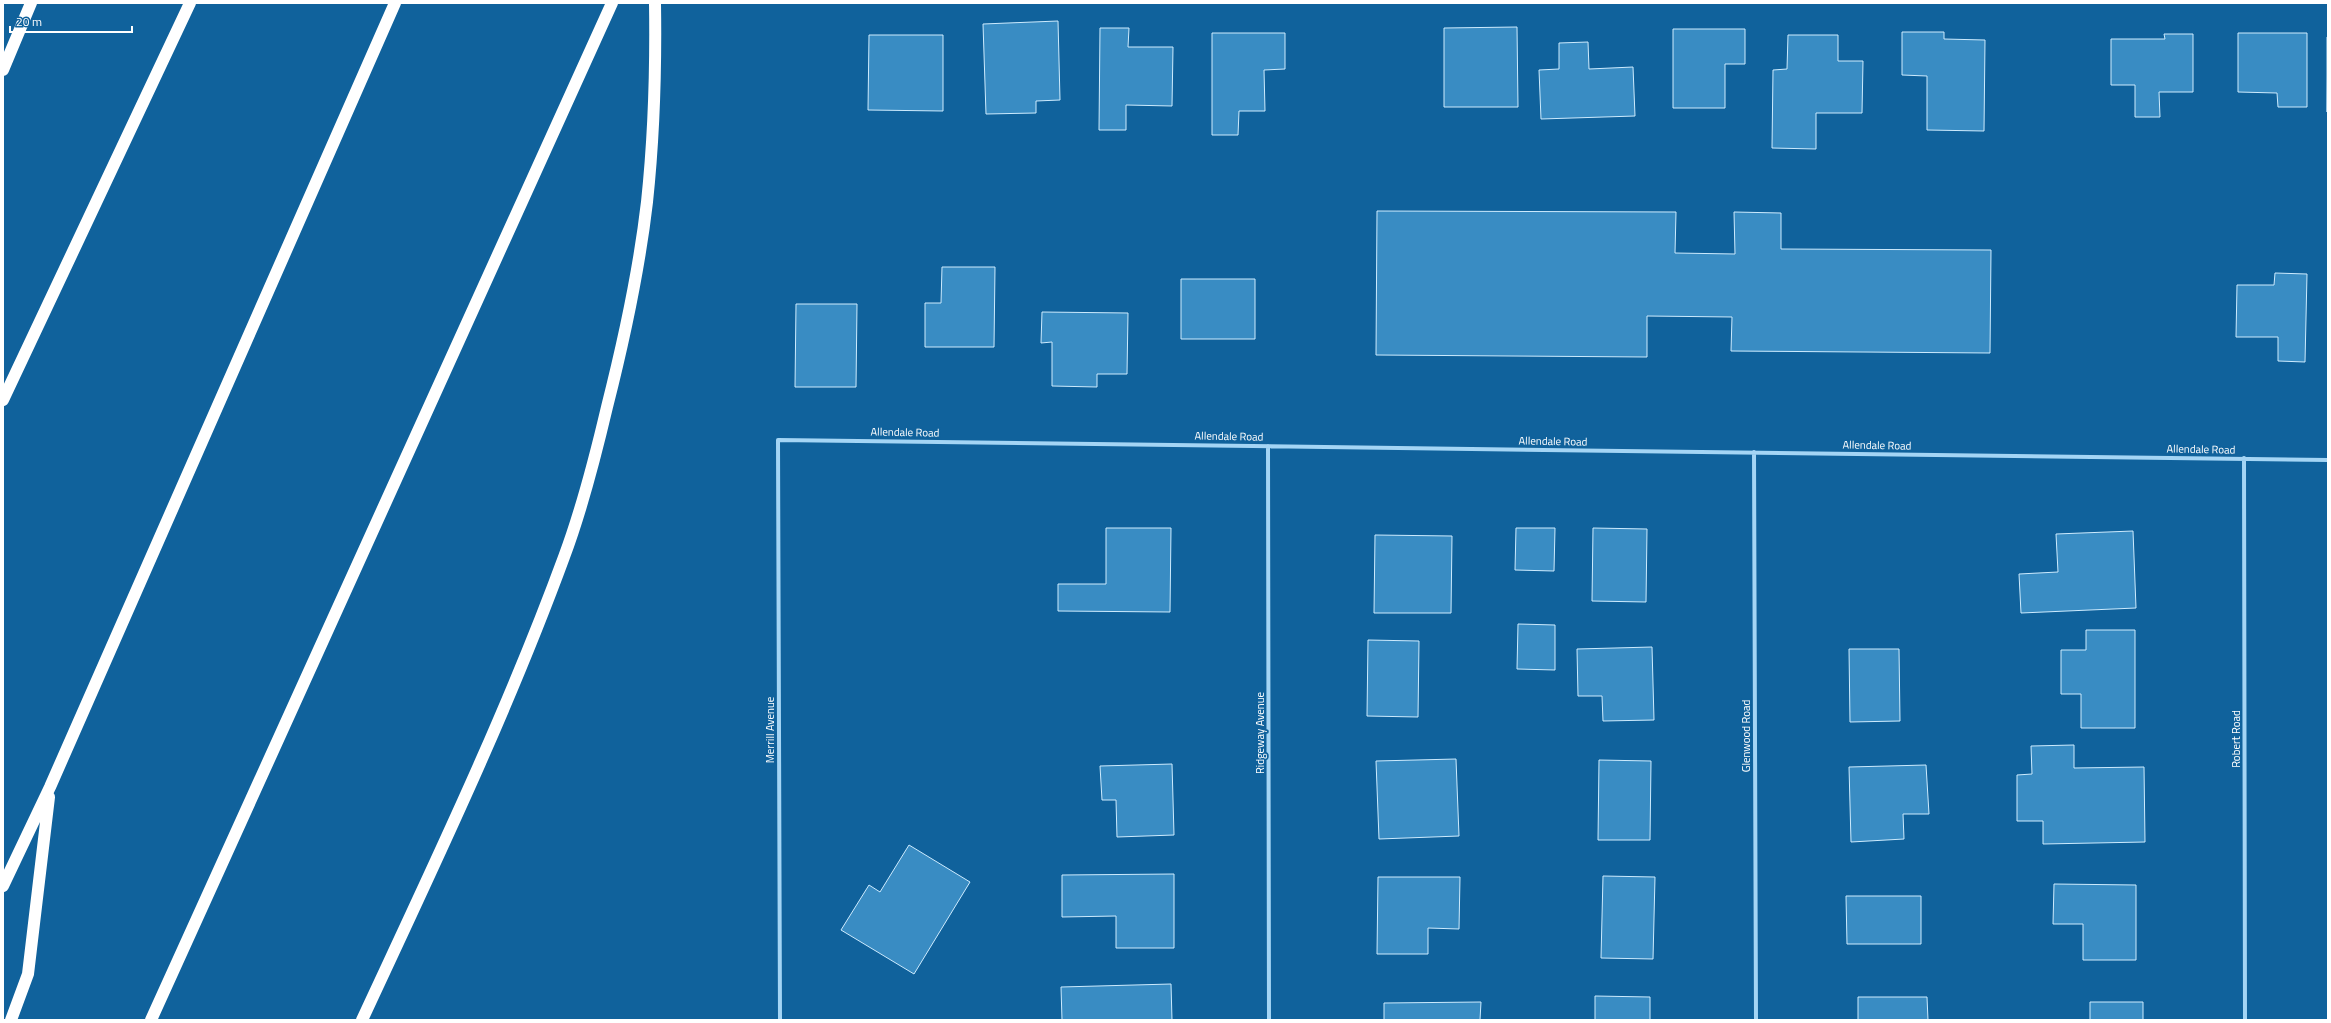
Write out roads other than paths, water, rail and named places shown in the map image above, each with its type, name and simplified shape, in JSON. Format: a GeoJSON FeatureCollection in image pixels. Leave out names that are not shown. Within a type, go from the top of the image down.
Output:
{"type":"FeatureCollection","features":[{"type":"Feature","properties":{"kind":"highway"},"geometry":{"type":"LineString","coordinates":[[3,70],[31,3]]}},
{"type":"Feature","properties":{"kind":"highway"},"geometry":{"type":"LineString","coordinates":[[3,400],[190,3]]}},
{"type":"Feature","properties":{"kind":"highway"},"geometry":{"type":"LineString","coordinates":[[3,886],[50,787],[395,3]]}},
{"type":"Feature","properties":{"kind":"highway"},"geometry":{"type":"LineString","coordinates":[[151,1020],[612,3]]}},
{"type":"Feature","properties":{"kind":"highway"},"geometry":{"type":"LineString","coordinates":[[362,1020],[491,740],[565,555],[594,460],[633,286],[647,202],[652,120],[655,3]]}},
{"type":"Feature","properties":{"kind":"highway"},"geometry":{"type":"LineString","coordinates":[[11,1020],[28,974],[50,787]]}},
{"type":"Feature","properties":{"kind":"street","name":"Allendale Road"},"geometry":{"type":"LineString","coordinates":[[778,440],[2328,460]]}},
{"type":"Feature","properties":{"kind":"street","name":"Merrill Avenue"},"geometry":{"type":"LineString","coordinates":[[778,440],[780,1020]]}},
{"type":"Feature","properties":{"kind":"street","name":"Ridgeway Avenue"},"geometry":{"type":"LineString","coordinates":[[1268,446],[1269,1020]]}},
{"type":"Feature","properties":{"kind":"street","name":"Glenwood Road"},"geometry":{"type":"LineString","coordinates":[[1754,452],[1756,1020]]}},
{"type":"Feature","properties":{"kind":"street","name":"Robert Road"},"geometry":{"type":"LineString","coordinates":[[2244,458],[2245,1020]]}}]}
